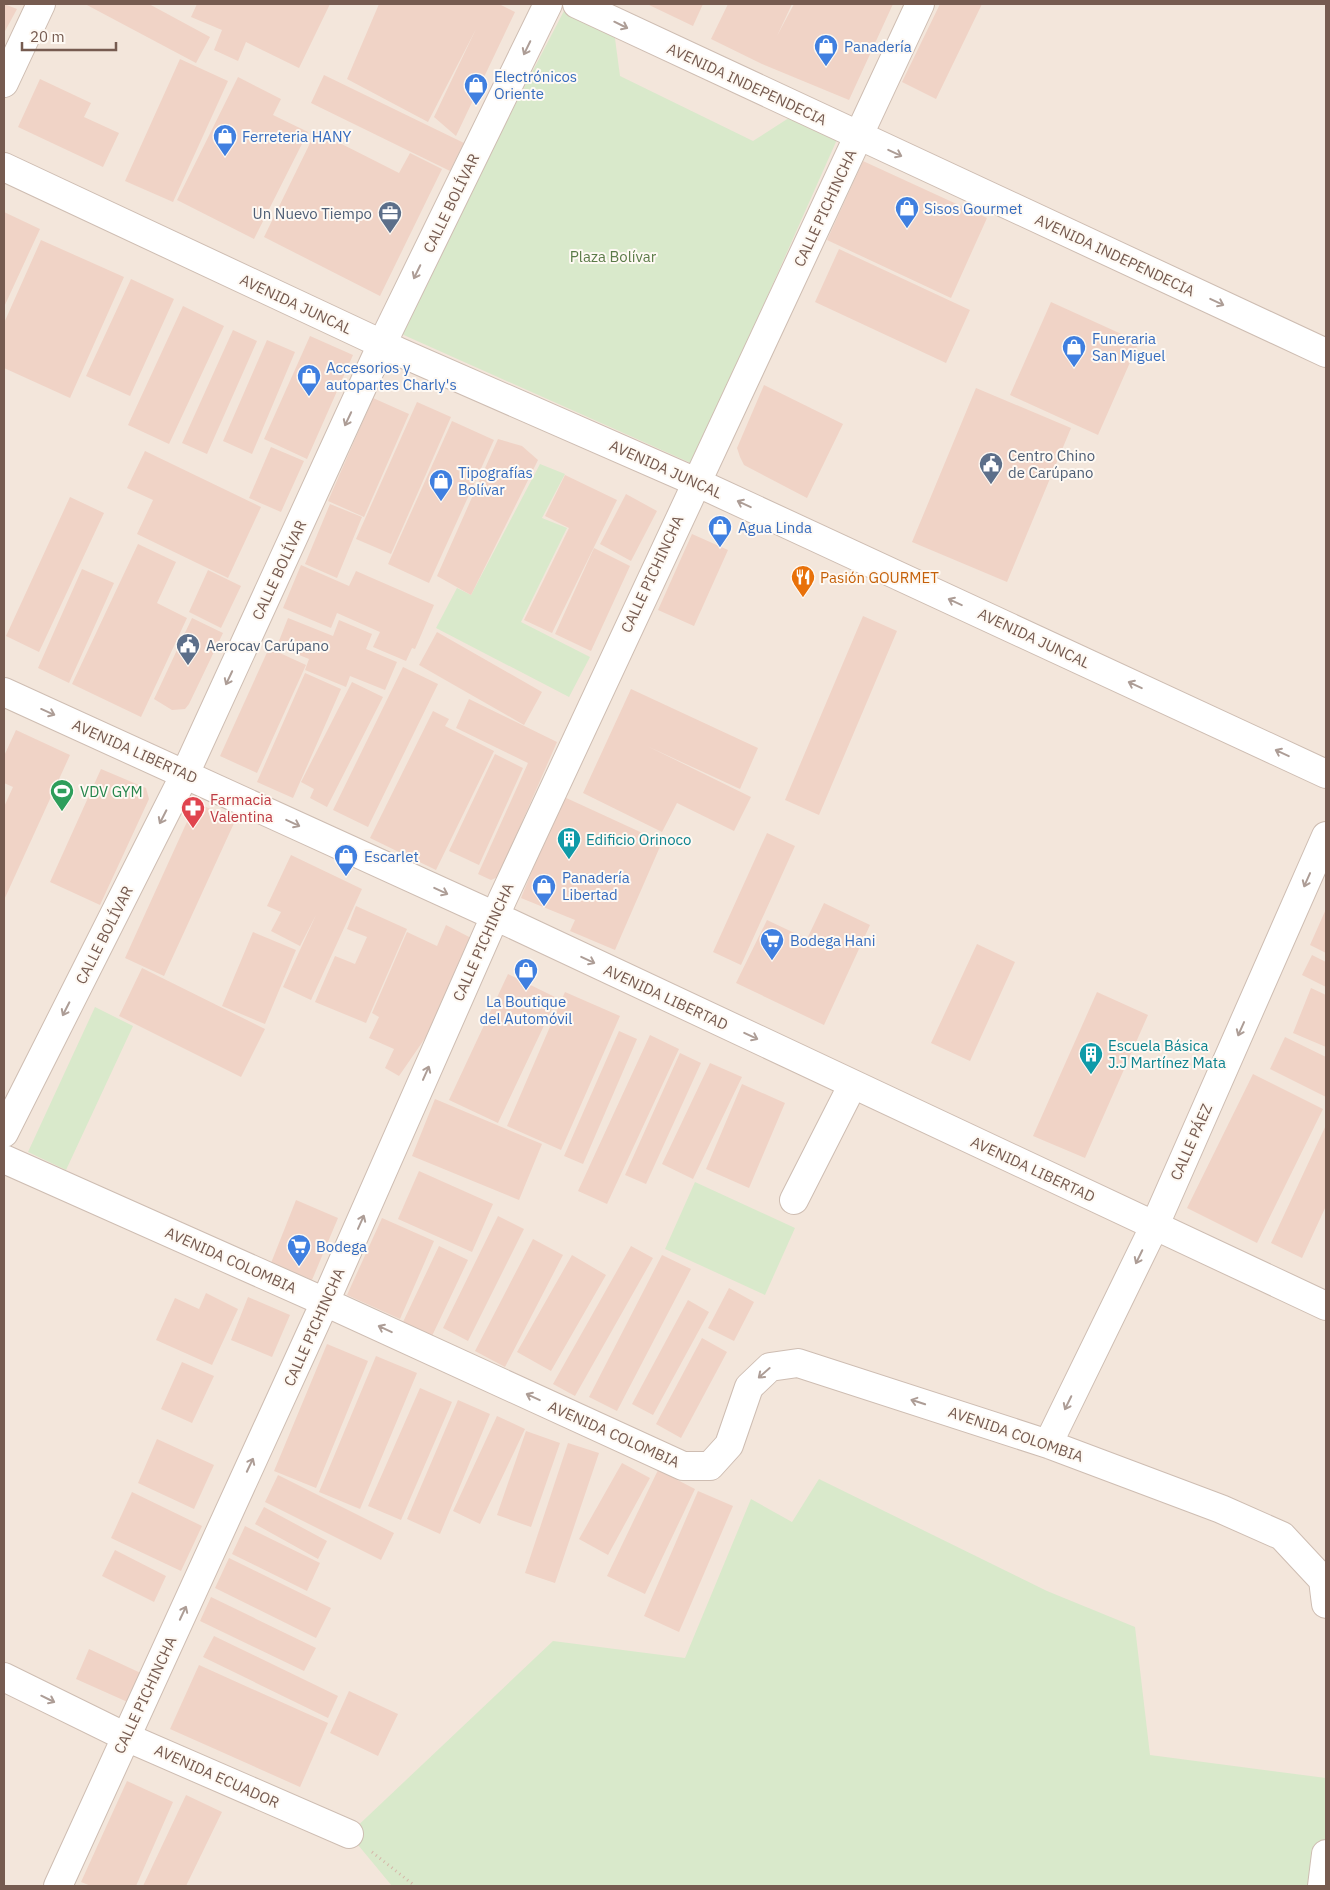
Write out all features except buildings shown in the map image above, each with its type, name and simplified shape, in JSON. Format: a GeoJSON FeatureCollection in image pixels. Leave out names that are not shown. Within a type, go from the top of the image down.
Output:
{"type":"FeatureCollection","features":[{"type":"Feature","properties":{"kind":"street"},"geometry":{"type":"LineString","coordinates":[[4,83],[41,4]]}},
{"type":"Feature","properties":{"kind":"street","name":"CALLE BOLÍVAR"},"geometry":{"type":"LineString","coordinates":[[4,1133],[185,774],[382,344],[548,4]]}},
{"type":"Feature","properties":{"kind":"street","name":"AVENIDA INDEPENDECIA"},"geometry":{"type":"LineString","coordinates":[[577,4],[1326,353]]}},
{"type":"Feature","properties":{"kind":"street","name":"CALLE PICHINCHA"},"geometry":{"type":"LineString","coordinates":[[58,1886],[325,1302],[495,916],[920,4]]}},
{"type":"Feature","properties":{"kind":"street","name":"AVENIDA JUNCAL"},"geometry":{"type":"LineString","coordinates":[[4,167],[382,344],[696,482],[1326,774]]}},
{"type":"Feature","properties":{"kind":"street","name":"AVENIDA LIBERTAD"},"geometry":{"type":"LineString","coordinates":[[4,692],[495,916],[1154,1227],[1326,1306]]}},
{"type":"Feature","properties":{"kind":"street","name":"CALLE PÁEZ"},"geometry":{"type":"LineString","coordinates":[[1048,1444],[1154,1227],[1326,836]]}},
{"type":"Feature","properties":{"kind":"street"},"geometry":{"type":"LineString","coordinates":[[794,1200],[853,1084]]}},
{"type":"Feature","properties":{"kind":"street","name":"AVENIDA COLOMBIA"},"geometry":{"type":"LineString","coordinates":[[4,1159],[325,1302],[683,1466],[710,1466],[729,1445],[749,1387],[770,1367],[798,1363],[1048,1444],[1221,1508],[1282,1536],[1323,1580],[1326,1604]]}},
{"type":"Feature","properties":{"kind":"street","name":"AVENIDA ECUADOR"},"geometry":{"type":"LineString","coordinates":[[4,1677],[126,1737],[349,1834]]}},
{"type":"Feature","properties":{"kind":"street"},"geometry":{"type":"LineString","coordinates":[[1322,1886],[1326,1854]]}},
{"type":"Feature","properties":{"kind":"path"},"geometry":{"type":"LineString","coordinates":[[349,1834],[415,1886]]}},
{"type":"Feature","properties":{"kind":"shaded area"},"geometry":{"type":"Polygon","coordinates":[[[4,4],[1326,4],[1326,1886],[4,1886],[4,4]]]}},
{"type":"Feature","properties":{"kind":"green space","name":"Plaza Bolívar"},"geometry":{"type":"Polygon","coordinates":[[[566,7],[614,31],[620,76],[753,141],[795,114],[839,135],[693,464],[397,332],[566,7]]]}},
{"type":"Feature","properties":{"kind":"green space"},"geometry":{"type":"Polygon","coordinates":[[[540,464],[565,474],[542,518],[567,528],[521,622],[590,657],[569,697],[436,628],[457,588],[471,595],[540,464]]]}},
{"type":"Feature","properties":{"kind":"green space"},"geometry":{"type":"Polygon","coordinates":[[[95,1007],[133,1026],[66,1170],[28,1152],[95,1007]]]}},
{"type":"Feature","properties":{"kind":"green space"},"geometry":{"type":"Polygon","coordinates":[[[695,1182],[795,1228],[765,1295],[665,1249],[695,1182]]]}},
{"type":"Feature","properties":{"kind":"green space"},"geometry":{"type":"Polygon","coordinates":[[[819,1479],[1047,1591],[1135,1627],[1150,1755],[1326,1778],[1326,1847],[1320,1886],[392,1886],[349,1834],[553,1641],[685,1658],[751,1499],[792,1522],[819,1479]]]}},
{"type":"Feature","properties":{"kind":"place","name":"Panadería"},"geometry":{"type":"Point","coordinates":[826,67]}},
{"type":"Feature","properties":{"kind":"place","name":"Electrónicos Oriente"},"geometry":{"type":"Point","coordinates":[476,106]}},
{"type":"Feature","properties":{"kind":"place","name":"Ferreteria HANY"},"geometry":{"type":"Point","coordinates":[225,157]}},
{"type":"Feature","properties":{"kind":"place","name":"Sisos Gourmet"},"geometry":{"type":"Point","coordinates":[907,229]}},
{"type":"Feature","properties":{"kind":"place","name":"Un Nuevo Tiempo"},"geometry":{"type":"Point","coordinates":[390,234]}},
{"type":"Feature","properties":{"kind":"place","name":"Funeraria San Miguel"},"geometry":{"type":"Point","coordinates":[1074,368]}},
{"type":"Feature","properties":{"kind":"place","name":"Accesorios y autopartes Charly's"},"geometry":{"type":"Point","coordinates":[309,397]}},
{"type":"Feature","properties":{"kind":"place","name":"Centro Chino de Carúpano"},"geometry":{"type":"Point","coordinates":[991,485]}},
{"type":"Feature","properties":{"kind":"place","name":"Tipografías Bolívar"},"geometry":{"type":"Point","coordinates":[441,502]}},
{"type":"Feature","properties":{"kind":"place","name":"Agua Linda"},"geometry":{"type":"Point","coordinates":[720,548]}},
{"type":"Feature","properties":{"kind":"place","name":"Pasión GOURMET"},"geometry":{"type":"Point","coordinates":[803,598]}},
{"type":"Feature","properties":{"kind":"place","name":"Aerocav Carúpano"},"geometry":{"type":"Point","coordinates":[188,666]}},
{"type":"Feature","properties":{"kind":"place","name":"VDV GYM"},"geometry":{"type":"Point","coordinates":[62,812]}},
{"type":"Feature","properties":{"kind":"place","name":"Farmacia Valentina"},"geometry":{"type":"Point","coordinates":[193,829]}},
{"type":"Feature","properties":{"kind":"place","name":"Edificio Orinoco"},"geometry":{"type":"Point","coordinates":[569,860]}},
{"type":"Feature","properties":{"kind":"place","name":"Escarlet"},"geometry":{"type":"Point","coordinates":[346,877]}},
{"type":"Feature","properties":{"kind":"place","name":"Panadería Libertad"},"geometry":{"type":"Point","coordinates":[544,907]}},
{"type":"Feature","properties":{"kind":"place","name":"Bodega Hani"},"geometry":{"type":"Point","coordinates":[772,961]}},
{"type":"Feature","properties":{"kind":"place","name":"La Boutique del Automóvil"},"geometry":{"type":"Point","coordinates":[526,991]}},
{"type":"Feature","properties":{"kind":"place","name":"Escuela Básica J.J Martínez Mata"},"geometry":{"type":"Point","coordinates":[1091,1075]}},
{"type":"Feature","properties":{"kind":"place","name":"Bodega"},"geometry":{"type":"Point","coordinates":[299,1267]}}]}
